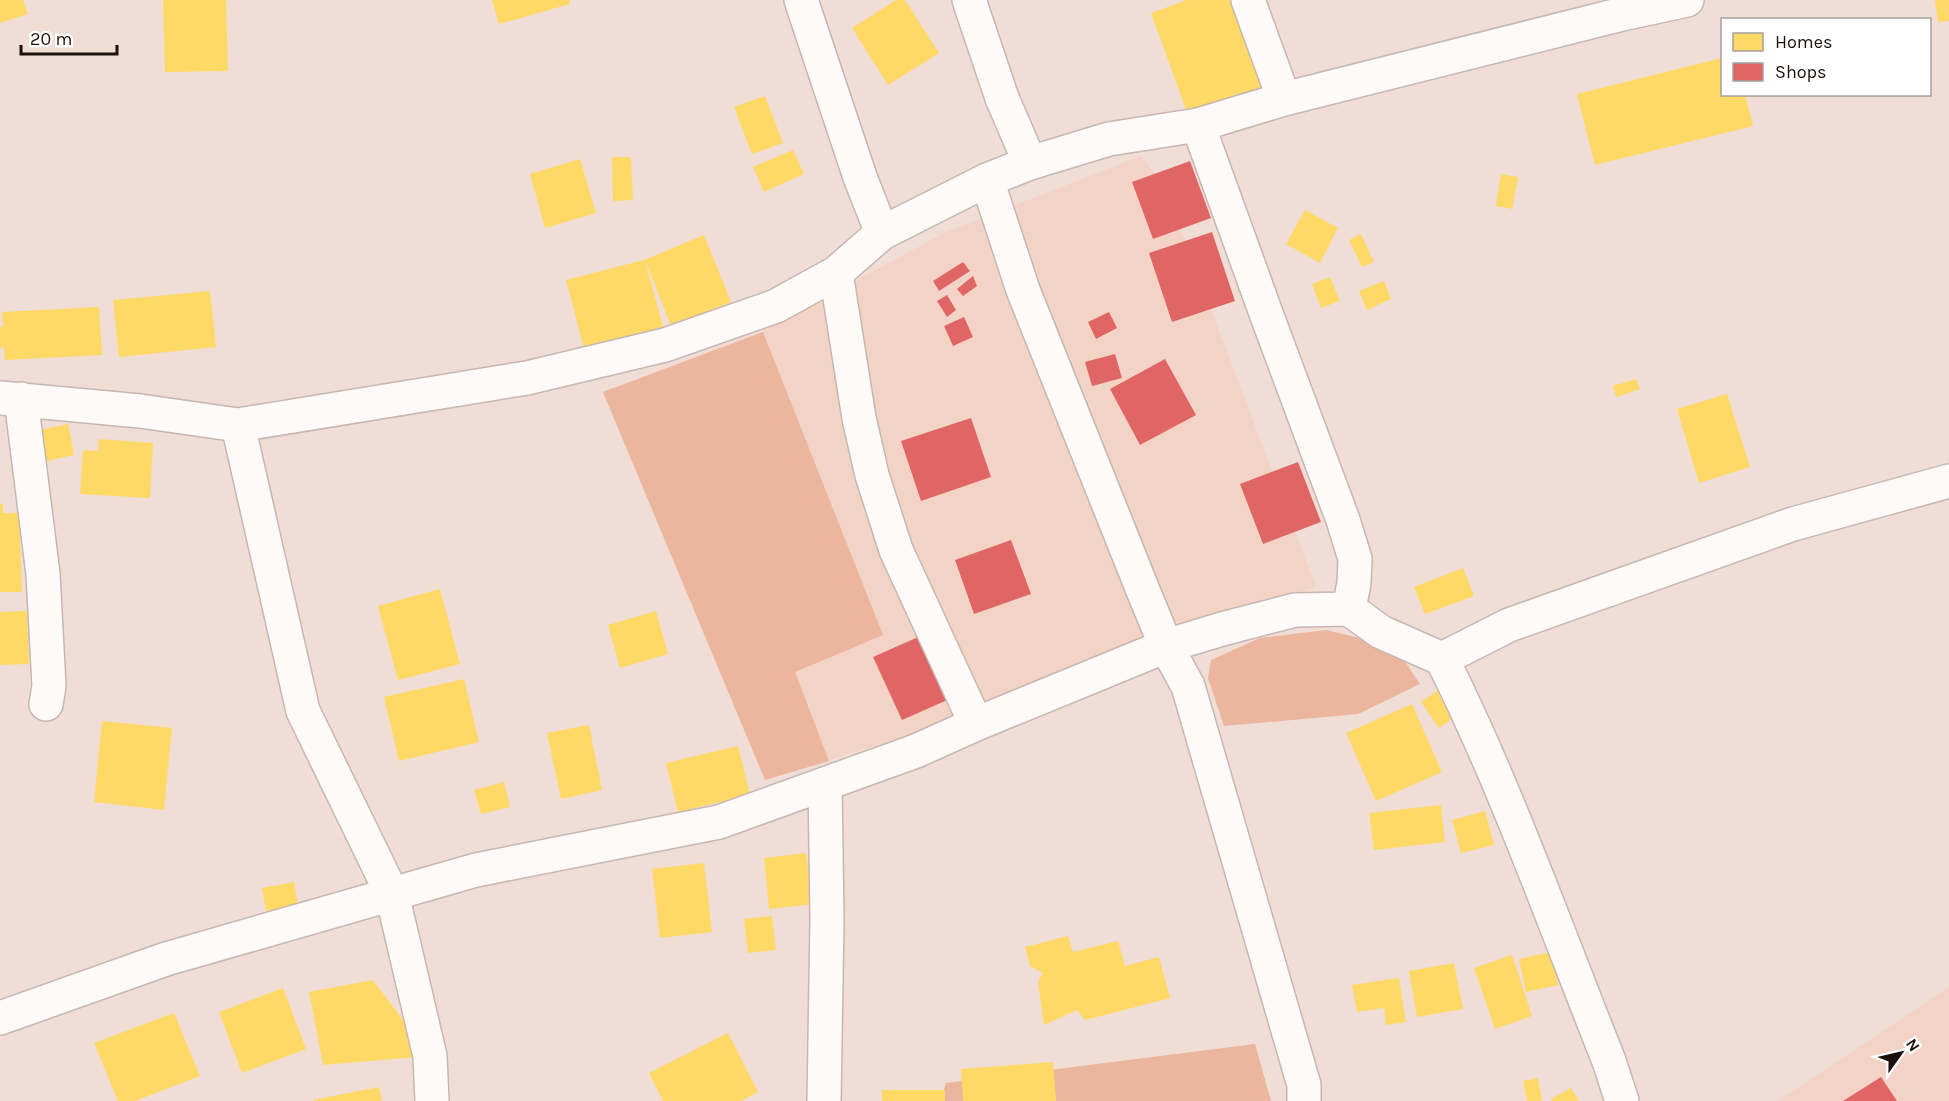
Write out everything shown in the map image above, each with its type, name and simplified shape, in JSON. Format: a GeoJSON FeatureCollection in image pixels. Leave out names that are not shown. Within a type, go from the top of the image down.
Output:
{"type":"FeatureCollection","features":[{"type":"Feature","properties":{"kind":"street"},"geometry":{"type":"LineString","coordinates":[[801,0],[860,177],[882,233]]}},
{"type":"Feature","properties":{"kind":"street"},"geometry":{"type":"LineString","coordinates":[[969,0],[1002,98],[1030,163]]}},
{"type":"Feature","properties":{"kind":"street"},"geometry":{"type":"LineString","coordinates":[[1248,0],[1284,99]]}},
{"type":"Feature","properties":{"kind":"street"},"geometry":{"type":"LineString","coordinates":[[46,704],[49,686],[43,574],[11,399],[141,411],[238,425],[527,378],[665,345],[776,306],[836,273],[882,233],[987,180],[1030,163],[1108,139],[1198,125],[1284,99],[1622,14],[1687,0]]}},
{"type":"Feature","properties":{"kind":"street"},"geometry":{"type":"LineString","coordinates":[[1198,125],[1343,520],[1354,559],[1354,583],[1349,609]]}},
{"type":"Feature","properties":{"kind":"street"},"geometry":{"type":"LineString","coordinates":[[987,180],[1023,290],[1166,646],[1188,686],[1278,991],[1304,1085],[1304,1101]]}},
{"type":"Feature","properties":{"kind":"street"},"geometry":{"type":"LineString","coordinates":[[836,273],[857,407],[872,475],[896,550],[976,724]]}},
{"type":"Feature","properties":{"kind":"street"},"geometry":{"type":"LineString","coordinates":[[238,425],[303,711],[392,894],[430,1056],[432,1101]]}},
{"type":"Feature","properties":{"kind":"street"},"geometry":{"type":"LineString","coordinates":[[1442,658],[1509,625],[1793,524],[1949,481]]}},
{"type":"Feature","properties":{"kind":"street"},"geometry":{"type":"LineString","coordinates":[[0,1018],[166,960],[476,870],[719,822],[916,751],[1166,646],[1295,610],[1349,609],[1381,632],[1442,658],[1471,716],[1500,784],[1609,1061],[1622,1101]]}},
{"type":"Feature","properties":{"kind":"street"},"geometry":{"type":"LineString","coordinates":[[824,1101],[827,919],[825,784]]}},
{"type":"Feature","properties":{"kind":"shaded area"},"geometry":{"type":"Polygon","coordinates":[[[1141,156],[1165,188],[1316,587],[1058,688],[765,780],[603,392],[761,332],[946,232],[1141,156]]]}},
{"type":"Feature","properties":{"kind":"shaded area"},"geometry":{"type":"Polygon","coordinates":[[[763,332],[883,635],[795,672],[829,761],[765,780],[603,392],[763,332]]]}},
{"type":"Feature","properties":{"kind":"shaded area"},"geometry":{"type":"Polygon","coordinates":[[[1326,630],[1364,639],[1406,663],[1420,684],[1358,714],[1224,726],[1208,678],[1211,660],[1260,638],[1326,630]]]}},
{"type":"Feature","properties":{"kind":"shaded area"},"geometry":{"type":"Polygon","coordinates":[[[1949,987],[1949,1101],[1778,1101],[1949,987]]]}},
{"type":"Feature","properties":{"kind":"shaded area"},"geometry":{"type":"Polygon","coordinates":[[[1255,1044],[1271,1101],[940,1101],[946,1083],[1255,1044]]]}},
{"type":"Feature","properties":{"kind":"building: Homes"},"geometry":{"type":"Polygon","coordinates":[[[0,0],[23,0],[28,14],[0,23],[0,0]]]}},
{"type":"Feature","properties":{"kind":"building: Homes"},"geometry":{"type":"Polygon","coordinates":[[[163,0],[226,0],[228,71],[165,72],[163,0]]]}},
{"type":"Feature","properties":{"kind":"building: Homes"},"geometry":{"type":"Polygon","coordinates":[[[492,0],[569,0],[570,4],[499,24],[492,0]]]}},
{"type":"Feature","properties":{"kind":"building: Homes"},"geometry":{"type":"Polygon","coordinates":[[[896,0],[905,0],[939,53],[888,85],[852,28],[896,0]]]}},
{"type":"Feature","properties":{"kind":"building: Homes"},"geometry":{"type":"Polygon","coordinates":[[[1187,0],[1239,0],[1271,86],[1188,115],[1151,13],[1187,0]]]}},
{"type":"Feature","properties":{"kind":"building: Homes"},"geometry":{"type":"Polygon","coordinates":[[[1935,0],[1949,0],[1949,21],[1938,22],[1935,0]]]}},
{"type":"Feature","properties":{"kind":"building: Homes"},"geometry":{"type":"Polygon","coordinates":[[[1721,58],[1721,96],[1746,96],[1753,126],[1595,165],[1577,94],[1721,58]]]}},
{"type":"Feature","properties":{"kind":"building: Homes"},"geometry":{"type":"Polygon","coordinates":[[[765,96],[783,143],[752,154],[734,107],[765,96]]]}},
{"type":"Feature","properties":{"kind":"building: Homes"},"geometry":{"type":"Polygon","coordinates":[[[793,150],[804,174],[764,192],[753,167],[793,150]]]}},
{"type":"Feature","properties":{"kind":"building: Homes"},"geometry":{"type":"Polygon","coordinates":[[[612,157],[631,157],[633,200],[613,201],[612,157]]]}},
{"type":"Feature","properties":{"kind":"building: Homes"},"geometry":{"type":"Polygon","coordinates":[[[580,159],[596,213],[545,228],[530,174],[580,159]]]}},
{"type":"Feature","properties":{"kind":"building: Homes"},"geometry":{"type":"Polygon","coordinates":[[[1501,174],[1518,177],[1512,209],[1496,206],[1501,174]]]}},
{"type":"Feature","properties":{"kind":"building: Homes"},"geometry":{"type":"Polygon","coordinates":[[[1305,210],[1338,228],[1320,263],[1286,244],[1305,210]]]}},
{"type":"Feature","properties":{"kind":"building: Homes"},"geometry":{"type":"Polygon","coordinates":[[[1361,234],[1374,262],[1362,267],[1349,240],[1361,234]]]}},
{"type":"Feature","properties":{"kind":"building: Homes"},"geometry":{"type":"Polygon","coordinates":[[[704,235],[731,302],[671,326],[645,260],[663,327],[584,348],[566,280],[644,260],[704,235]]]}},
{"type":"Feature","properties":{"kind":"building: Homes"},"geometry":{"type":"Polygon","coordinates":[[[1330,277],[1340,301],[1321,308],[1312,284],[1330,277]]]}},
{"type":"Feature","properties":{"kind":"building: Homes"},"geometry":{"type":"Polygon","coordinates":[[[1384,281],[1391,299],[1367,310],[1359,291],[1384,281]]]}},
{"type":"Feature","properties":{"kind":"building: Homes"},"geometry":{"type":"Polygon","coordinates":[[[210,291],[216,347],[119,357],[113,300],[210,291]]]}},
{"type":"Feature","properties":{"kind":"building: Homes"},"geometry":{"type":"Polygon","coordinates":[[[99,307],[102,355],[5,360],[4,347],[0,348],[0,327],[3,327],[2,312],[99,307]]]}},
{"type":"Feature","properties":{"kind":"building: Homes"},"geometry":{"type":"Polygon","coordinates":[[[1636,379],[1640,389],[1616,397],[1613,386],[1636,379]]]}},
{"type":"Feature","properties":{"kind":"building: Homes"},"geometry":{"type":"Polygon","coordinates":[[[1727,394],[1750,467],[1699,483],[1677,409],[1727,394]]]}},
{"type":"Feature","properties":{"kind":"building: Homes"},"geometry":{"type":"Polygon","coordinates":[[[68,424],[74,455],[46,461],[40,430],[68,424]]]}},
{"type":"Feature","properties":{"kind":"building: Homes"},"geometry":{"type":"Polygon","coordinates":[[[99,439],[153,443],[150,498],[80,494],[83,450],[98,451],[99,439]]]}},
{"type":"Feature","properties":{"kind":"building: Homes"},"geometry":{"type":"Polygon","coordinates":[[[3,503],[3,513],[19,513],[22,592],[0,592],[0,504],[3,503]]]}},
{"type":"Feature","properties":{"kind":"building: Homes"},"geometry":{"type":"Polygon","coordinates":[[[1463,568],[1474,596],[1425,614],[1414,587],[1463,568]]]}},
{"type":"Feature","properties":{"kind":"building: Homes"},"geometry":{"type":"Polygon","coordinates":[[[440,589],[460,664],[398,680],[378,606],[440,589]]]}},
{"type":"Feature","properties":{"kind":"building: Homes"},"geometry":{"type":"Polygon","coordinates":[[[27,611],[29,664],[0,665],[0,612],[27,611]]]}},
{"type":"Feature","properties":{"kind":"building: Homes"},"geometry":{"type":"Polygon","coordinates":[[[656,611],[668,654],[620,668],[608,625],[656,611]]]}},
{"type":"Feature","properties":{"kind":"building: Homes"},"geometry":{"type":"Polygon","coordinates":[[[464,679],[479,742],[399,761],[384,697],[464,679]]]}},
{"type":"Feature","properties":{"kind":"building: Homes"},"geometry":{"type":"Polygon","coordinates":[[[1440,689],[1458,715],[1439,728],[1421,702],[1440,689]]]}},
{"type":"Feature","properties":{"kind":"building: Homes"},"geometry":{"type":"Polygon","coordinates":[[[1412,704],[1442,772],[1376,801],[1346,733],[1412,704]]]}},
{"type":"Feature","properties":{"kind":"building: Homes"},"geometry":{"type":"Polygon","coordinates":[[[102,721],[172,728],[164,810],[94,802],[102,721]]]}},
{"type":"Feature","properties":{"kind":"building: Homes"},"geometry":{"type":"Polygon","coordinates":[[[589,725],[602,790],[561,799],[547,733],[589,725]]]}},
{"type":"Feature","properties":{"kind":"building: Homes"},"geometry":{"type":"Polygon","coordinates":[[[738,746],[750,795],[678,812],[666,763],[738,746]]]}},
{"type":"Feature","properties":{"kind":"building: Homes"},"geometry":{"type":"Polygon","coordinates":[[[504,782],[510,807],[481,814],[474,790],[504,782]]]}},
{"type":"Feature","properties":{"kind":"building: Homes"},"geometry":{"type":"Polygon","coordinates":[[[1441,805],[1445,842],[1374,850],[1369,813],[1441,805]]]}},
{"type":"Feature","properties":{"kind":"building: Homes"},"geometry":{"type":"Polygon","coordinates":[[[1485,811],[1494,845],[1461,853],[1452,820],[1485,811]]]}},
{"type":"Feature","properties":{"kind":"building: Homes"},"geometry":{"type":"Polygon","coordinates":[[[806,853],[813,904],[769,909],[764,858],[806,853]]]}},
{"type":"Feature","properties":{"kind":"building: Homes"},"geometry":{"type":"Polygon","coordinates":[[[704,863],[712,932],[660,938],[652,869],[704,863]]]}},
{"type":"Feature","properties":{"kind":"building: Homes"},"geometry":{"type":"Polygon","coordinates":[[[294,882],[298,906],[266,911],[262,888],[294,882]]]}},
{"type":"Feature","properties":{"kind":"building: Homes"},"geometry":{"type":"Polygon","coordinates":[[[772,916],[776,950],[748,953],[744,919],[772,916]]]}},
{"type":"Feature","properties":{"kind":"building: Homes"},"geometry":{"type":"Polygon","coordinates":[[[1068,936],[1073,952],[1118,941],[1125,966],[1159,957],[1170,998],[1085,1020],[1077,1010],[1044,1025],[1038,982],[1043,973],[1030,966],[1025,947],[1068,936]]]}},
{"type":"Feature","properties":{"kind":"building: Homes"},"geometry":{"type":"Polygon","coordinates":[[[1551,952],[1558,985],[1526,992],[1519,959],[1551,952]]]}},
{"type":"Feature","properties":{"kind":"building: Homes"},"geometry":{"type":"Polygon","coordinates":[[[1512,955],[1532,1016],[1495,1029],[1474,968],[1512,955]]]}},
{"type":"Feature","properties":{"kind":"building: Homes"},"geometry":{"type":"Polygon","coordinates":[[[1454,963],[1463,1009],[1417,1017],[1409,971],[1454,963]]]}},
{"type":"Feature","properties":{"kind":"building: Homes"},"geometry":{"type":"Polygon","coordinates":[[[1399,978],[1406,1022],[1386,1025],[1384,1008],[1357,1012],[1352,985],[1399,978]]]}},
{"type":"Feature","properties":{"kind":"building: Homes"},"geometry":{"type":"Polygon","coordinates":[[[373,980],[430,1056],[323,1065],[309,992],[373,980]]]}},
{"type":"Feature","properties":{"kind":"building: Homes"},"geometry":{"type":"Polygon","coordinates":[[[283,988],[306,1049],[242,1073],[219,1012],[283,988]]]}},
{"type":"Feature","properties":{"kind":"building: Homes"},"geometry":{"type":"Polygon","coordinates":[[[174,1013],[200,1076],[135,1101],[118,1101],[94,1043],[174,1013]]]}},
{"type":"Feature","properties":{"kind":"building: Homes"},"geometry":{"type":"Polygon","coordinates":[[[728,1033],[758,1092],[741,1101],[663,1101],[649,1073],[728,1033]]]}},
{"type":"Feature","properties":{"kind":"building: Homes"},"geometry":{"type":"Polygon","coordinates":[[[1053,1062],[1056,1101],[963,1101],[961,1069],[1053,1062]]]}},
{"type":"Feature","properties":{"kind":"building: Homes"},"geometry":{"type":"Polygon","coordinates":[[[1538,1078],[1542,1101],[1527,1101],[1523,1081],[1538,1078]]]}},
{"type":"Feature","properties":{"kind":"building: Homes"},"geometry":{"type":"Polygon","coordinates":[[[379,1087],[382,1101],[313,1101],[313,1100],[379,1087]]]}},
{"type":"Feature","properties":{"kind":"building: Homes"},"geometry":{"type":"Polygon","coordinates":[[[1571,1088],[1579,1101],[1552,1101],[1551,1099],[1571,1088]]]}},
{"type":"Feature","properties":{"kind":"building: Homes"},"geometry":{"type":"Polygon","coordinates":[[[882,1090],[945,1090],[945,1101],[882,1101],[882,1090]]]}},
{"type":"Feature","properties":{"kind":"building: Shops"},"geometry":{"type":"Polygon","coordinates":[[[1190,161],[1211,218],[1153,239],[1132,182],[1190,161]]]}},
{"type":"Feature","properties":{"kind":"building: Shops"},"geometry":{"type":"Polygon","coordinates":[[[1212,232],[1235,301],[1172,322],[1149,253],[1212,232]]]}},
{"type":"Feature","properties":{"kind":"building: Shops"},"geometry":{"type":"Polygon","coordinates":[[[963,262],[970,271],[939,291],[933,281],[963,262]]]}},
{"type":"Feature","properties":{"kind":"building: Shops"},"geometry":{"type":"Polygon","coordinates":[[[973,276],[977,286],[963,296],[957,289],[973,276]]]}},
{"type":"Feature","properties":{"kind":"building: Shops"},"geometry":{"type":"Polygon","coordinates":[[[947,295],[956,310],[947,317],[937,301],[947,295]]]}},
{"type":"Feature","properties":{"kind":"building: Shops"},"geometry":{"type":"Polygon","coordinates":[[[1109,312],[1117,328],[1096,339],[1088,322],[1109,312]]]}},
{"type":"Feature","properties":{"kind":"building: Shops"},"geometry":{"type":"Polygon","coordinates":[[[964,317],[973,337],[953,346],[944,326],[964,317]]]}},
{"type":"Feature","properties":{"kind":"building: Shops"},"geometry":{"type":"Polygon","coordinates":[[[1115,354],[1122,378],[1092,386],[1085,362],[1115,354]]]}},
{"type":"Feature","properties":{"kind":"building: Shops"},"geometry":{"type":"Polygon","coordinates":[[[1165,359],[1196,415],[1140,445],[1110,389],[1165,359]]]}},
{"type":"Feature","properties":{"kind":"building: Shops"},"geometry":{"type":"Polygon","coordinates":[[[971,418],[991,477],[921,501],[901,441],[971,418]]]}},
{"type":"Feature","properties":{"kind":"building: Shops"},"geometry":{"type":"Polygon","coordinates":[[[1298,462],[1321,522],[1263,544],[1240,484],[1298,462]]]}},
{"type":"Feature","properties":{"kind":"building: Shops"},"geometry":{"type":"Polygon","coordinates":[[[1011,540],[1031,594],[974,614],[955,560],[1011,540]]]}},
{"type":"Feature","properties":{"kind":"building: Shops"},"geometry":{"type":"Polygon","coordinates":[[[925,634],[954,697],[902,720],[873,657],[925,634]]]}},
{"type":"Feature","properties":{"kind":"building: Shops"},"geometry":{"type":"Polygon","coordinates":[[[1881,1077],[1897,1101],[1843,1101],[1881,1077]]]}}]}
